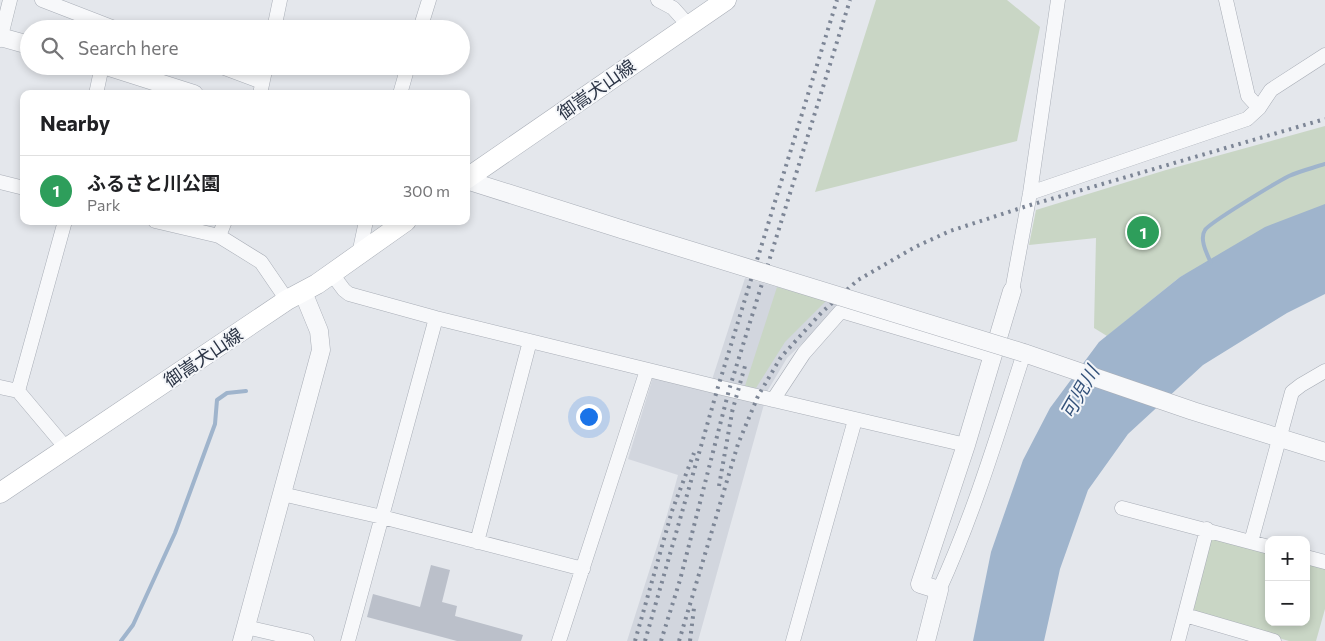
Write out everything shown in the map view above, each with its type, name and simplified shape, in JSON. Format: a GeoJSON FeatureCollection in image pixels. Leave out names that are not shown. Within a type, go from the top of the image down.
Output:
{"type":"FeatureCollection","features":[{"type":"Feature","properties":{"kind":"main road","name":"御嵩犬山線"},"geometry":{"type":"LineString","coordinates":[[470,177],[726,0]]}},
{"type":"Feature","properties":{"kind":"main road","name":"御嵩犬山線"},"geometry":{"type":"LineString","coordinates":[[0,493],[295,296],[332,274],[400,225]]}},
{"type":"Feature","properties":{"kind":"street"},"geometry":{"type":"LineString","coordinates":[[10,0],[0,38],[20,43]]}},
{"type":"Feature","properties":{"kind":"street"},"geometry":{"type":"LineString","coordinates":[[42,0],[93,20]]}},
{"type":"Feature","properties":{"kind":"street"},"geometry":{"type":"LineString","coordinates":[[276,20],[280,0]]}},
{"type":"Feature","properties":{"kind":"street"},"geometry":{"type":"LineString","coordinates":[[423,20],[429,0]]}},
{"type":"Feature","properties":{"kind":"street"},"geometry":{"type":"LineString","coordinates":[[658,0],[673,8],[689,26]]}},
{"type":"Feature","properties":{"kind":"street"},"geometry":{"type":"LineString","coordinates":[[939,590],[920,584],[966,444],[1012,291],[1030,193],[1058,0]]}},
{"type":"Feature","properties":{"kind":"street"},"geometry":{"type":"LineString","coordinates":[[1226,0],[1248,96],[1259,108]]}},
{"type":"Feature","properties":{"kind":"street"},"geometry":{"type":"LineString","coordinates":[[1030,193],[1248,119],[1259,108],[1271,90],[1325,55]]}},
{"type":"Feature","properties":{"kind":"street"},"geometry":{"type":"LineString","coordinates":[[97,90],[101,75]]}},
{"type":"Feature","properties":{"kind":"street"},"geometry":{"type":"LineString","coordinates":[[133,75],[181,90]]}},
{"type":"Feature","properties":{"kind":"street"},"geometry":{"type":"LineString","coordinates":[[236,75],[261,88],[264,75]]}},
{"type":"Feature","properties":{"kind":"street"},"geometry":{"type":"LineString","coordinates":[[401,90],[405,75]]}},
{"type":"Feature","properties":{"kind":"street"},"geometry":{"type":"LineString","coordinates":[[470,181],[1024,353],[1193,411],[1325,452]]}},
{"type":"Feature","properties":{"kind":"street"},"geometry":{"type":"LineString","coordinates":[[0,182],[20,187]]}},
{"type":"Feature","properties":{"kind":"street"},"geometry":{"type":"LineString","coordinates":[[18,391],[64,225]]}},
{"type":"Feature","properties":{"kind":"street"},"geometry":{"type":"LineString","coordinates":[[172,225],[219,236],[261,262],[295,296],[319,331],[321,350],[244,634],[307,641]]}},
{"type":"Feature","properties":{"kind":"street"},"geometry":{"type":"LineString","coordinates":[[219,236],[223,225]]}},
{"type":"Feature","properties":{"kind":"street"},"geometry":{"type":"LineString","coordinates":[[359,254],[365,225]]}},
{"type":"Feature","properties":{"kind":"street"},"geometry":{"type":"LineString","coordinates":[[332,274],[349,294],[436,318],[855,420],[966,444]]}},
{"type":"Feature","properties":{"kind":"street"},"geometry":{"type":"LineString","coordinates":[[773,400],[804,353],[840,311],[992,356]]}},
{"type":"Feature","properties":{"kind":"street"},"geometry":{"type":"LineString","coordinates":[[348,641],[436,318]]}},
{"type":"Feature","properties":{"kind":"street"},"geometry":{"type":"LineString","coordinates":[[478,542],[530,341]]}},
{"type":"Feature","properties":{"kind":"street"},"geometry":{"type":"LineString","coordinates":[[926,641],[939,590],[957,552],[1024,353]]}},
{"type":"Feature","properties":{"kind":"street"},"geometry":{"type":"LineString","coordinates":[[559,641],[647,370]]}},
{"type":"Feature","properties":{"kind":"street"},"geometry":{"type":"LineString","coordinates":[[1251,542],[1292,392],[1325,370]]}},
{"type":"Feature","properties":{"kind":"street"},"geometry":{"type":"LineString","coordinates":[[0,387],[18,391],[66,448]]}},
{"type":"Feature","properties":{"kind":"street"},"geometry":{"type":"LineString","coordinates":[[794,641],[855,420]]}},
{"type":"Feature","properties":{"kind":"street"},"geometry":{"type":"LineString","coordinates":[[282,494],[382,517],[583,569]]}},
{"type":"Feature","properties":{"kind":"street"},"geometry":{"type":"LineString","coordinates":[[1122,508],[1265,546]]}},
{"type":"Feature","properties":{"kind":"street"},"geometry":{"type":"LineString","coordinates":[[1178,641],[1206,529]]}},
{"type":"Feature","properties":{"kind":"street"},"geometry":{"type":"LineString","coordinates":[[1310,558],[1325,562]]}},
{"type":"Feature","properties":{"kind":"street"},"geometry":{"type":"LineString","coordinates":[[1185,616],[1274,641]]}},
{"type":"Feature","properties":{"kind":"shaded area"},"geometry":{"type":"Polygon","coordinates":[[[745,278],[842,305],[787,358],[768,390],[698,641],[627,641],[678,475],[628,459],[653,377],[708,392],[745,278]]]}},
{"type":"Feature","properties":{"kind":"green space"},"geometry":{"type":"Polygon","coordinates":[[[876,0],[1007,0],[1040,27],[1017,141],[815,192],[876,0]]]}},
{"type":"Feature","properties":{"kind":"green space"},"geometry":{"type":"Polygon","coordinates":[[[1325,126],[1325,205],[1180,277],[1107,336],[1094,328],[1096,238],[1029,245],[1036,210],[1166,170],[1325,126]]]}},
{"type":"Feature","properties":{"kind":"green space"},"geometry":{"type":"Polygon","coordinates":[[[777,287],[826,301],[785,342],[756,388],[745,386],[777,287]]]}},
{"type":"Feature","properties":{"kind":"green space"},"geometry":{"type":"Polygon","coordinates":[[[1210,537],[1265,552],[1265,626],[1310,626],[1310,564],[1325,568],[1325,609],[1316,641],[1289,641],[1191,612],[1210,537]]]}},
{"type":"Feature","properties":{"kind":"water","name":"可児川"},"geometry":{"type":"Polygon","coordinates":[[[1325,204],[1325,294],[1287,313],[1203,365],[1128,434],[1088,490],[1060,569],[1044,641],[973,641],[991,552],[1023,460],[1050,408],[1099,342],[1180,277],[1265,227],[1325,204]]]}},
{"type":"Feature","properties":{"kind":"building"},"geometry":{"type":"Polygon","coordinates":[[[431,565],[450,570],[442,602],[457,606],[455,616],[523,635],[521,641],[457,641],[367,617],[373,594],[420,607],[431,565]]]}},
{"type":"Feature","properties":{"kind":"waterway"},"geometry":{"type":"LineString","coordinates":[[1211,263],[1203,238],[1203,234],[1209,226],[1289,176],[1325,164]]}},
{"type":"Feature","properties":{"kind":"waterway"},"geometry":{"type":"LineString","coordinates":[[121,641],[133,625],[175,533],[215,424],[217,400],[227,393],[246,391]]}},
{"type":"Feature","properties":{"kind":"railway"},"geometry":{"type":"LineString","coordinates":[[645,641],[718,387],[837,0]]}},
{"type":"Feature","properties":{"kind":"railway"},"geometry":{"type":"LineString","coordinates":[[661,641],[680,580],[729,390],[850,0]]}},
{"type":"Feature","properties":{"kind":"railway"},"geometry":{"type":"LineString","coordinates":[[679,641],[738,444],[758,396],[781,357],[822,312],[858,280],[915,247],[950,231],[1027,206],[1325,119]]}},
{"type":"Feature","properties":{"kind":"railway"},"geometry":{"type":"LineString","coordinates":[[732,412],[745,366]]}},
{"type":"Feature","properties":{"kind":"railway"},"geometry":{"type":"LineString","coordinates":[[719,486],[733,407]]}},
{"type":"Feature","properties":{"kind":"railway"},"geometry":{"type":"LineString","coordinates":[[635,641],[672,511],[694,453]]}},
{"type":"Feature","properties":{"kind":"railway"},"geometry":{"type":"LineString","coordinates":[[690,641],[694,608]]}},
{"type":"Feature","properties":{"kind":"place","name":"ふるさと川公園"},"geometry":{"type":"Point","coordinates":[1143,232]}}]}
